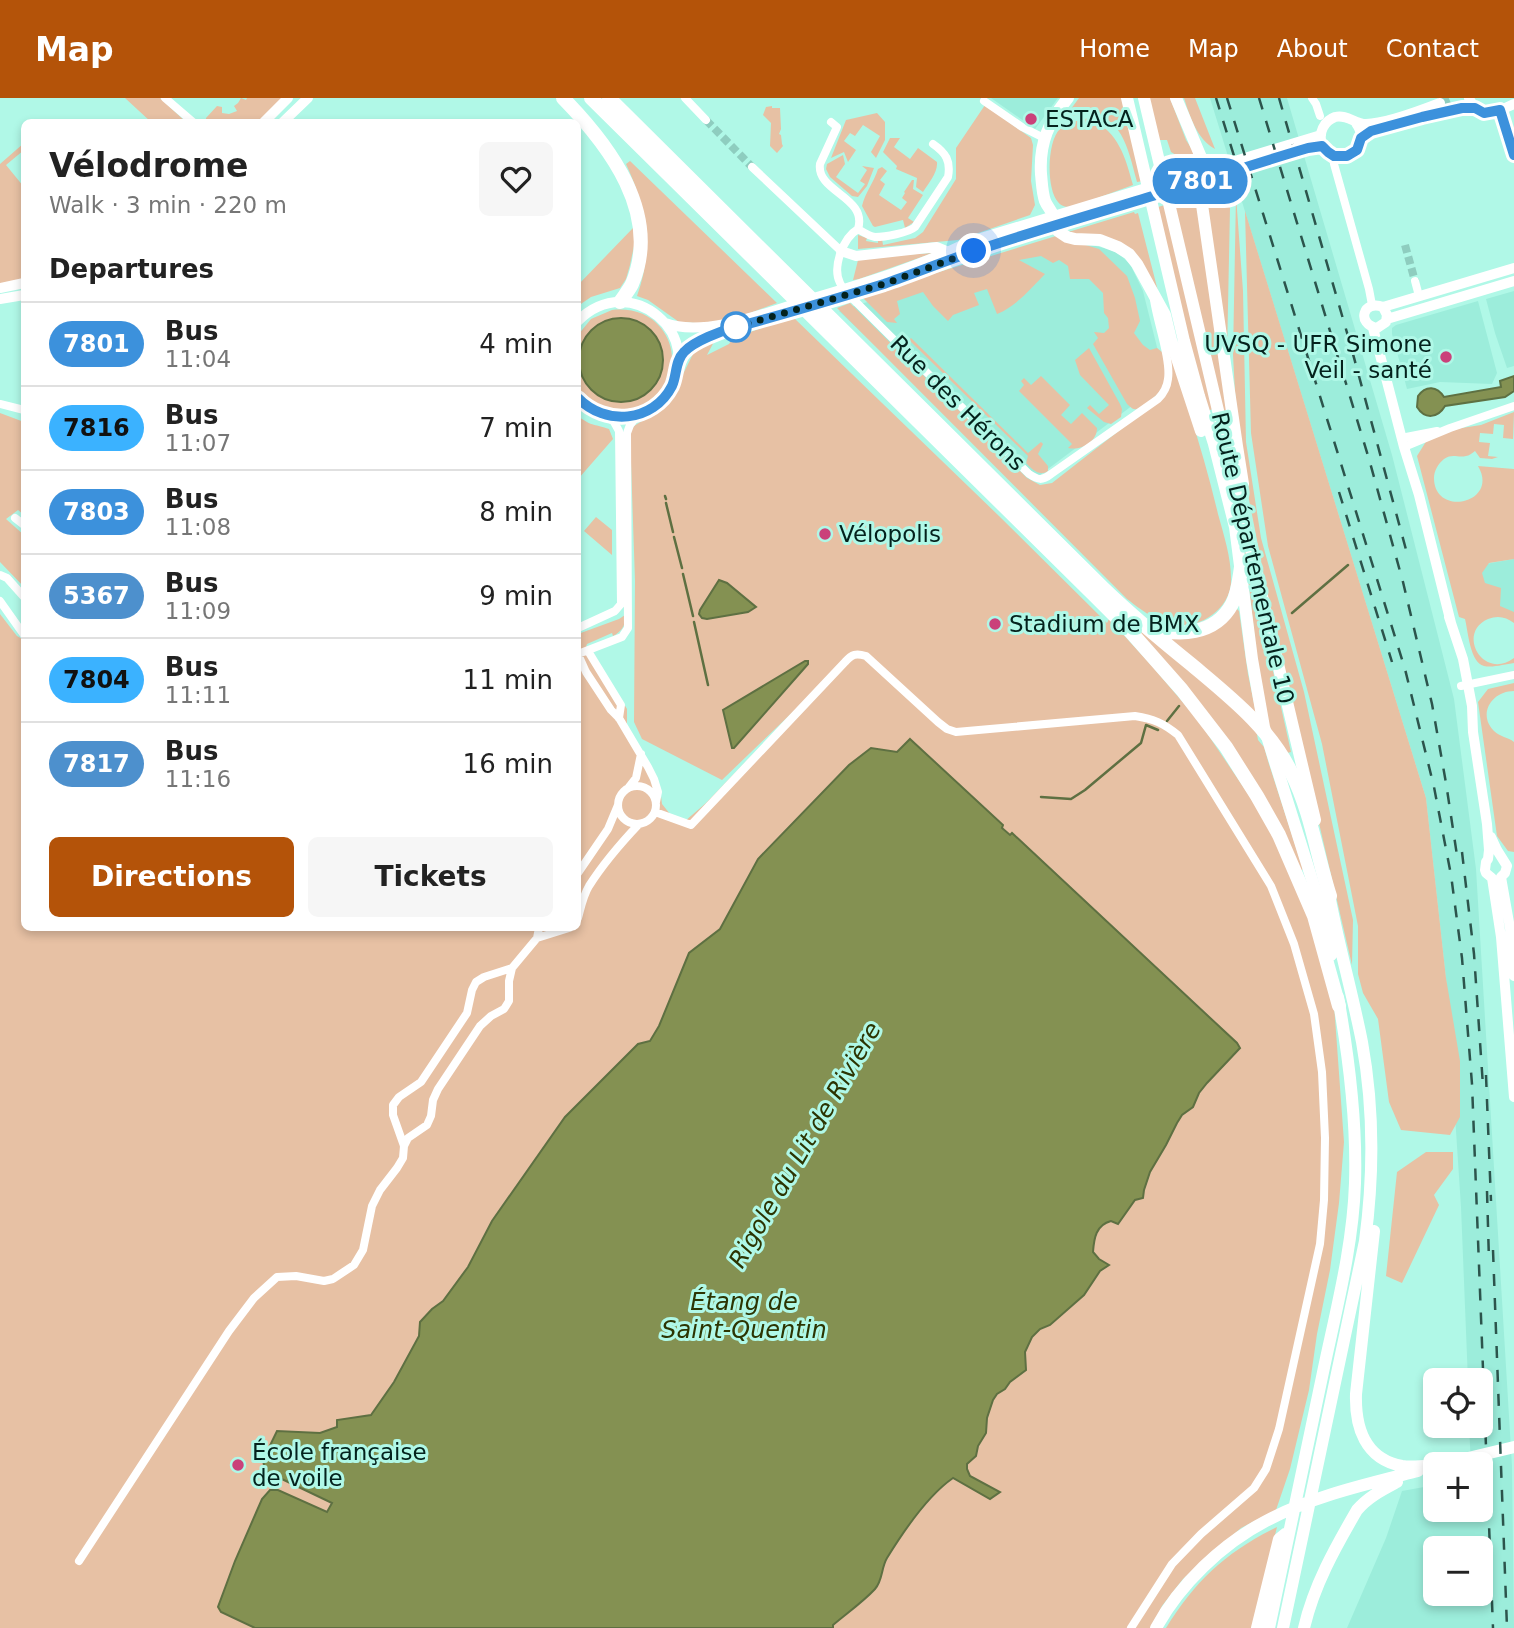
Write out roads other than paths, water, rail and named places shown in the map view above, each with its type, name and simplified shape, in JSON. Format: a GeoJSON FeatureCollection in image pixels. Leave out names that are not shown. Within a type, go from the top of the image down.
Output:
{"type":"FeatureCollection","features":[{"type":"Feature","properties":{"kind":"highway"},"geometry":{"type":"LineString","coordinates":[[563,98],[612,157],[628,185],[637,212],[641,234],[640,255],[633,282],[621,302]]}},
{"type":"Feature","properties":{"kind":"highway"},"geometry":{"type":"LineString","coordinates":[[591,98],[1086,587],[1162,666],[1216,733],[1254,789],[1279,835],[1314,916],[1339,1006]]}},
{"type":"Feature","properties":{"kind":"highway"},"geometry":{"type":"LineString","coordinates":[[609,98],[1103,588],[1240,705],[1279,751],[1298,786],[1329,896]]}},
{"type":"Feature","properties":{"kind":"highway"},"geometry":{"type":"LineString","coordinates":[[1132,615],[1160,630],[1172,633],[1188,633],[1205,627],[1221,618],[1231,606],[1241,567]]}},
{"type":"Feature","properties":{"kind":"main road"},"geometry":{"type":"LineString","coordinates":[[267,119],[288,98]]}},
{"type":"Feature","properties":{"kind":"main road"},"geometry":{"type":"LineString","coordinates":[[287,119],[307,98]]}},
{"type":"Feature","properties":{"kind":"main road"},"geometry":{"type":"LineString","coordinates":[[1068,98],[1056,113],[1044,138],[1040,162],[1046,203],[1058,231],[1066,237],[1100,240],[1129,254],[1137,264],[1165,314],[1224,505],[1240,524]]}},
{"type":"Feature","properties":{"kind":"main road"},"geometry":{"type":"LineString","coordinates":[[1055,221],[1055,202],[1049,187],[1047,167],[1050,143],[1062,114],[1075,98]]}},
{"type":"Feature","properties":{"kind":"main road"},"geometry":{"type":"LineString","coordinates":[[1127,98],[1184,341],[1240,524],[1241,567],[1252,659],[1264,727],[1323,916],[1350,1080],[1355,1144],[1351,1228],[1337,1308],[1269,1628]]}},
{"type":"Feature","properties":{"kind":"main road","name":"Route Départementale 10"},"geometry":{"type":"LineString","coordinates":[[1144,98],[1240,524],[1314,813],[1329,896],[1362,1043],[1371,1122],[1371,1195]]}},
{"type":"Feature","properties":{"kind":"main road"},"geometry":{"type":"LineString","coordinates":[[1175,98],[1201,157],[1200,191],[1248,509],[1240,524]]}},
{"type":"Feature","properties":{"kind":"main road"},"geometry":{"type":"LineString","coordinates":[[1458,109],[1469,107],[1472,103],[1484,113],[1513,107]]}},
{"type":"Feature","properties":{"kind":"main road"},"geometry":{"type":"LineString","coordinates":[[274,119],[278,116],[279,107]]}},
{"type":"Feature","properties":{"kind":"main road"},"geometry":{"type":"LineString","coordinates":[[1356,123],[1361,138],[1357,150],[1343,157],[1331,154],[1322,140],[1324,126],[1333,118],[1345,117],[1356,123],[1369,124],[1441,108],[1422,117],[1371,131],[1361,138]]}},
{"type":"Feature","properties":{"kind":"main road"},"geometry":{"type":"LineString","coordinates":[[1500,110],[1514,155]]}},
{"type":"Feature","properties":{"kind":"main road"},"geometry":{"type":"LineString","coordinates":[[678,360],[690,348],[719,333],[770,315],[879,282],[950,256],[974,251],[1055,221],[1219,170],[1308,148],[1322,140]]}},
{"type":"Feature","properties":{"kind":"main road"},"geometry":{"type":"LineString","coordinates":[[841,251],[856,256],[937,247],[950,256]]}},
{"type":"Feature","properties":{"kind":"main road"},"geometry":{"type":"LineString","coordinates":[[1514,268],[1377,306],[1366,310],[1364,317],[1367,324],[1380,325],[1514,281]]}},
{"type":"Feature","properties":{"kind":"main road"},"geometry":{"type":"LineString","coordinates":[[0,288],[21,284]]}},
{"type":"Feature","properties":{"kind":"main road"},"geometry":{"type":"LineString","coordinates":[[0,299],[21,296]]}},
{"type":"Feature","properties":{"kind":"main road"},"geometry":{"type":"LineString","coordinates":[[581,318],[598,306],[621,302],[646,307],[665,323],[674,338],[678,360],[675,380],[667,394],[653,407],[638,415],[607,416],[588,408],[581,401]]}},
{"type":"Feature","properties":{"kind":"main road"},"geometry":{"type":"LineString","coordinates":[[1377,306],[1387,312],[1380,325],[1406,442],[1415,463],[1419,495],[1463,659],[1465,685],[1472,706],[1473,732],[1487,824],[1488,859],[1485,870],[1486,873],[1503,874]]}},
{"type":"Feature","properties":{"kind":"main road"},"geometry":{"type":"LineString","coordinates":[[665,323],[693,327],[770,315]]}},
{"type":"Feature","properties":{"kind":"main road"},"geometry":{"type":"LineString","coordinates":[[1487,824],[1506,859],[1507,866],[1503,874],[1501,937],[1514,1097]]}},
{"type":"Feature","properties":{"kind":"main road"},"geometry":{"type":"LineString","coordinates":[[1488,859],[1494,856],[1506,859]]}},
{"type":"Feature","properties":{"kind":"main road"},"geometry":{"type":"LineString","coordinates":[[1503,874],[1514,976]]}},
{"type":"Feature","properties":{"kind":"main road"},"geometry":{"type":"LineString","coordinates":[[1371,1195],[1377,1205],[1356,1413],[1359,1428],[1367,1443],[1403,1476]]}},
{"type":"Feature","properties":{"kind":"main road"},"geometry":{"type":"LineString","coordinates":[[1283,1628],[1365,1241],[1371,1195]]}},
{"type":"Feature","properties":{"kind":"main road"},"geometry":{"type":"LineString","coordinates":[[1493,1452],[1514,1447]]}},
{"type":"Feature","properties":{"kind":"main road"},"geometry":{"type":"LineString","coordinates":[[1493,1460],[1514,1455]]}},
{"type":"Feature","properties":{"kind":"main road"},"geometry":{"type":"LineString","coordinates":[[1156,1628],[1187,1584],[1230,1545],[1264,1525],[1345,1494],[1423,1470]]}},
{"type":"Feature","properties":{"kind":"main road"},"geometry":{"type":"LineString","coordinates":[[1304,1628],[1322,1572],[1357,1510],[1372,1496],[1403,1476],[1423,1474]]}},
{"type":"Feature","properties":{"kind":"main road"},"geometry":{"type":"LineString","coordinates":[[1164,1628],[1191,1589],[1215,1564],[1264,1525]]}},
{"type":"Feature","properties":{"kind":"main road"},"geometry":{"type":"LineString","coordinates":[[1257,1628],[1279,1539],[1290,1529]]}},
{"type":"Feature","properties":{"kind":"street"},"geometry":{"type":"LineString","coordinates":[[165,98],[190,119]]}},
{"type":"Feature","properties":{"kind":"street"},"geometry":{"type":"LineString","coordinates":[[685,98],[706,120]]}},
{"type":"Feature","properties":{"kind":"street"},"geometry":{"type":"LineString","coordinates":[[984,100],[1022,127],[1044,138]]}},
{"type":"Feature","properties":{"kind":"street"},"geometry":{"type":"LineString","coordinates":[[1314,100],[1320,116]]}},
{"type":"Feature","properties":{"kind":"street"},"geometry":{"type":"LineString","coordinates":[[831,122],[837,127],[819,170],[823,178],[854,205],[859,217],[858,229]]}},
{"type":"Feature","properties":{"kind":"street"},"geometry":{"type":"LineString","coordinates":[[858,229],[875,237],[910,232],[915,227],[948,177],[948,158],[933,144]]}},
{"type":"Feature","properties":{"kind":"street"},"geometry":{"type":"LineString","coordinates":[[1334,164],[1369,289],[1377,306]]}},
{"type":"Feature","properties":{"kind":"street"},"geometry":{"type":"LineString","coordinates":[[752,166],[841,251],[853,232],[858,229]]}},
{"type":"Feature","properties":{"kind":"street","name":"Rue des Hérons"},"geometry":{"type":"LineString","coordinates":[[841,251],[837,274],[840,284],[1037,479],[1045,479],[1158,399],[1165,391],[1169,369],[1153,293]]}},
{"type":"Feature","properties":{"kind":"street"},"geometry":{"type":"LineString","coordinates":[[1416,281],[1419,296]]}},
{"type":"Feature","properties":{"kind":"street"},"geometry":{"type":"LineString","coordinates":[[0,404],[21,409]]}},
{"type":"Feature","properties":{"kind":"street"},"geometry":{"type":"LineString","coordinates":[[1406,442],[1514,406]]}},
{"type":"Feature","properties":{"kind":"street"},"geometry":{"type":"LineString","coordinates":[[581,653],[622,637],[628,628],[627,433],[638,415]]}},
{"type":"Feature","properties":{"kind":"street"},"geometry":{"type":"LineString","coordinates":[[581,627],[615,611],[621,604],[619,431],[607,416]]}},
{"type":"Feature","properties":{"kind":"street"},"geometry":{"type":"LineString","coordinates":[[15,518],[21,523]]}},
{"type":"Feature","properties":{"kind":"street"},"geometry":{"type":"LineString","coordinates":[[0,576],[7,578],[21,594]]}},
{"type":"Feature","properties":{"kind":"street"},"geometry":{"type":"LineString","coordinates":[[0,601],[21,631]]}},
{"type":"Feature","properties":{"kind":"street"},"geometry":{"type":"LineString","coordinates":[[588,651],[621,705],[619,718]]}},
{"type":"Feature","properties":{"kind":"street"},"geometry":{"type":"LineString","coordinates":[[629,787],[640,786],[651,791],[656,807],[691,825],[851,655],[858,653],[866,656],[938,722],[956,732],[1135,716],[1165,724],[1178,735],[1270,886],[1294,944],[1314,1014],[1322,1072],[1325,1138],[1320,1244],[1279,1429],[1266,1469],[1254,1488],[1200,1534],[1172,1564],[1131,1628]]}},
{"type":"Feature","properties":{"kind":"street"},"geometry":{"type":"LineString","coordinates":[[581,660],[600,694],[619,718],[641,754],[658,792],[656,807],[649,820],[639,824],[633,824],[622,817],[618,805]]}},
{"type":"Feature","properties":{"kind":"street"},"geometry":{"type":"LineString","coordinates":[[1465,685],[1514,675]]}},
{"type":"Feature","properties":{"kind":"street"},"geometry":{"type":"LineString","coordinates":[[600,694],[608,696],[611,688]]}},
{"type":"Feature","properties":{"kind":"street"},"geometry":{"type":"LineString","coordinates":[[581,869],[608,829],[621,794],[636,778],[641,754]]}},
{"type":"Feature","properties":{"kind":"street"},"geometry":{"type":"LineString","coordinates":[[581,906],[589,886],[622,841],[639,824]]}},
{"type":"Feature","properties":{"kind":"street"},"geometry":{"type":"LineString","coordinates":[[79,1561],[206,1365],[254,1298],[277,1277],[296,1276],[324,1281],[333,1279],[354,1265],[363,1250],[372,1206],[403,1158],[408,1138],[427,1125],[438,1089],[480,1026],[504,1009],[509,1001],[512,968],[537,938],[538,931]]}},
{"type":"Feature","properties":{"kind":"street"},"geometry":{"type":"LineString","coordinates":[[537,938],[559,931]]}},
{"type":"Feature","properties":{"kind":"street"},"geometry":{"type":"LineString","coordinates":[[404,1146],[393,1115],[393,1105],[399,1097],[421,1082],[467,1013],[476,982],[512,968]]}},
{"type":"Feature","properties":{"kind":"street"},"geometry":{"type":"LineString","coordinates":[[397,1127],[406,1132],[416,1132]]}},
{"type":"Feature","properties":{"kind":"water"},"geometry":{"type":"Polygon","coordinates":[[[621,318],[637,321],[656,337],[662,352],[660,376],[644,395],[637,399],[621,402],[605,399],[586,383],[582,376],[582,344],[598,325],[605,321],[621,318]]]}},
{"type":"Feature","properties":{"kind":"water"},"geometry":{"type":"Polygon","coordinates":[[[1514,376],[1514,391],[1505,397],[1445,406],[1439,413],[1431,416],[1424,414],[1417,407],[1418,396],[1431,388],[1444,397],[1501,387],[1500,381],[1514,376]]]}},
{"type":"Feature","properties":{"kind":"water"},"geometry":{"type":"Polygon","coordinates":[[[719,580],[727,583],[756,607],[748,612],[702,618],[700,610],[719,580]]]}},
{"type":"Feature","properties":{"kind":"water"},"geometry":{"type":"Polygon","coordinates":[[[808,661],[808,664],[732,748],[723,710],[808,661]]]}},
{"type":"Feature","properties":{"kind":"water","name":"Étang de Saint-Quentin"},"geometry":{"type":"Polygon","coordinates":[[[910,739],[1240,1048],[1199,1093],[1193,1107],[1182,1115],[1150,1172],[1143,1198],[1135,1200],[1118,1224],[1111,1221],[1099,1229],[1093,1252],[1109,1265],[1100,1271],[1084,1295],[1032,1337],[1025,1352],[1026,1370],[993,1400],[987,1418],[986,1433],[978,1446],[976,1456],[967,1464],[967,1469],[970,1476],[1000,1492],[990,1499],[953,1478],[943,1486],[925,1504],[900,1537],[885,1562],[875,1589],[833,1625],[833,1628],[255,1628],[221,1612],[218,1607],[235,1561],[262,1499],[270,1490],[278,1490],[327,1512],[332,1503],[265,1471],[263,1460],[277,1431],[320,1433],[337,1427],[337,1420],[371,1415],[394,1382],[419,1336],[420,1322],[443,1301],[468,1267],[492,1221],[565,1117],[638,1044],[650,1041],[659,1026],[689,953],[720,929],[758,859],[849,765],[871,748],[897,752],[910,739]]]}},
{"type":"Feature","properties":{"kind":"waterway"},"geometry":{"type":"LineString","coordinates":[[666,503],[673,532]]}},
{"type":"Feature","properties":{"kind":"waterway"},"geometry":{"type":"LineString","coordinates":[[674,537],[682,568]]}},
{"type":"Feature","properties":{"kind":"waterway"},"geometry":{"type":"LineString","coordinates":[[1292,613],[1348,565]]}},
{"type":"Feature","properties":{"kind":"waterway"},"geometry":{"type":"LineString","coordinates":[[683,574],[693,616]]}},
{"type":"Feature","properties":{"kind":"waterway"},"geometry":{"type":"LineString","coordinates":[[694,622],[708,685]]}},
{"type":"Feature","properties":{"kind":"waterway"},"geometry":{"type":"LineString","coordinates":[[1167,721],[1179,706]]}},
{"type":"Feature","properties":{"kind":"waterway"},"geometry":{"type":"LineString","coordinates":[[1041,797],[1071,799],[1141,743],[1146,725],[1158,730]]}},
{"type":"Feature","properties":{"kind":"tunnel"},"geometry":{"type":"LineString","coordinates":[[1440,103],[1452,98]]}},
{"type":"Feature","properties":{"kind":"tunnel"},"geometry":{"type":"LineString","coordinates":[[706,120],[752,167]]}},
{"type":"Feature","properties":{"kind":"tunnel"},"geometry":{"type":"LineString","coordinates":[[1405,245],[1415,281]]}},
{"type":"Feature","properties":{"kind":"railway"},"geometry":{"type":"LineString","coordinates":[[1216,98],[1245,191]]}},
{"type":"Feature","properties":{"kind":"railway"},"geometry":{"type":"LineString","coordinates":[[1227,98],[1405,669],[1434,787],[1451,875],[1462,958],[1472,1084],[1493,1628]]}},
{"type":"Feature","properties":{"kind":"railway"},"geometry":{"type":"LineString","coordinates":[[1259,98],[1369,459],[1403,582],[1432,704],[1458,862]]}},
{"type":"Feature","properties":{"kind":"railway"},"geometry":{"type":"LineString","coordinates":[[1279,98],[1408,557]]}},
{"type":"Feature","properties":{"kind":"railway"},"geometry":{"type":"LineString","coordinates":[[1339,492],[1392,662]]}},
{"type":"Feature","properties":{"kind":"railway"},"geometry":{"type":"LineString","coordinates":[[1462,852],[1474,954],[1483,1086]]}},
{"type":"Feature","properties":{"kind":"railway"},"geometry":{"type":"LineString","coordinates":[[1486,1075],[1491,1201]]}},
{"type":"Feature","properties":{"kind":"railway"},"geometry":{"type":"LineString","coordinates":[[1487,1191],[1489,1261]]}},
{"type":"Feature","properties":{"kind":"railway"},"geometry":{"type":"LineString","coordinates":[[1493,1250],[1507,1628]]}},
{"type":"Feature","properties":{"kind":"place","name":"ESTACA"},"geometry":{"type":"Point","coordinates":[1031,119]}},
{"type":"Feature","properties":{"kind":"place","name":"UVSQ - UFR Simone Veil - santé"},"geometry":{"type":"Point","coordinates":[1446,357]}},
{"type":"Feature","properties":{"kind":"place","name":"Vélopolis"},"geometry":{"type":"Point","coordinates":[825,534]}},
{"type":"Feature","properties":{"kind":"place","name":"Stadium de BMX"},"geometry":{"type":"Point","coordinates":[995,624]}},
{"type":"Feature","properties":{"kind":"place","name":"École française de voile"},"geometry":{"type":"Point","coordinates":[238,1465]}},
{"type":"Feature","properties":{"kind":"water label","name":"Rigole du Lit de Rivière"},"geometry":{"type":"Point","coordinates":[805,1145]}}]}
